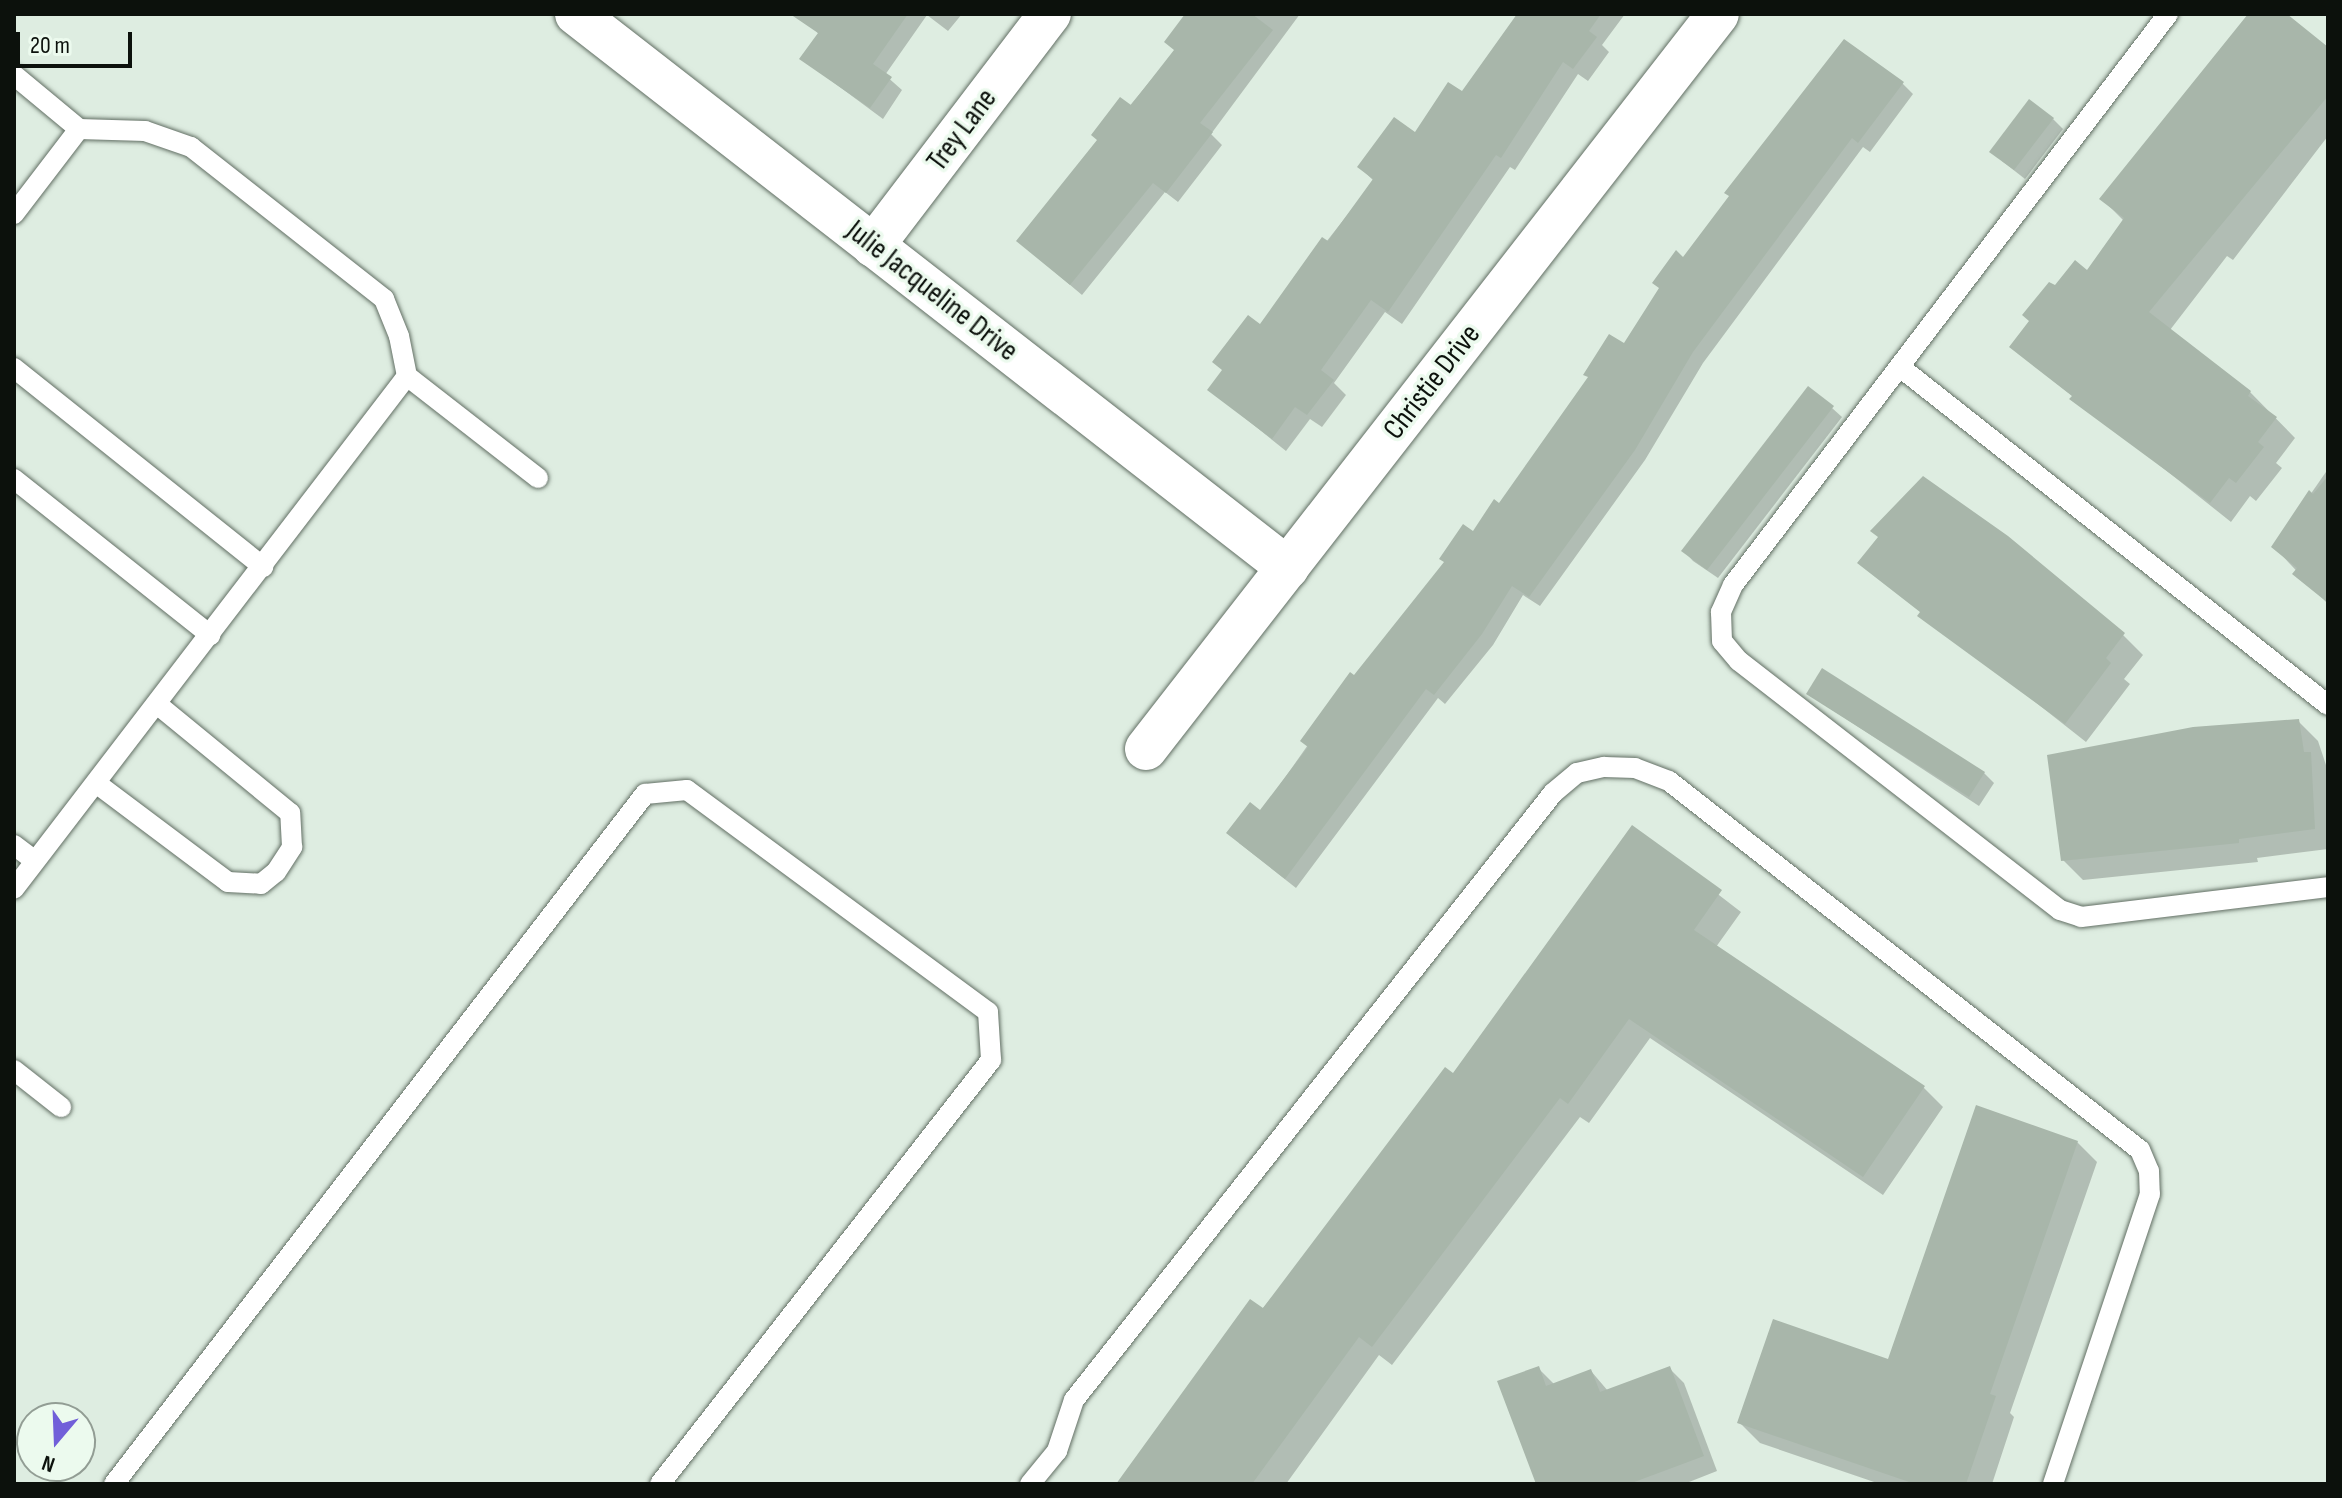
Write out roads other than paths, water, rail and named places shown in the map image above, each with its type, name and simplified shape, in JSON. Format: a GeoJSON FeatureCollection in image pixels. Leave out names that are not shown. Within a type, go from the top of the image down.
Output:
{"type":"FeatureCollection","features":[{"type":"Feature","properties":{"kind":"street","name":"Julie Jacqueline Drive"},"geometry":{"type":"LineString","coordinates":[[576,14],[1288,568]]}},
{"type":"Feature","properties":{"kind":"street","name":"Trey Lane"},"geometry":{"type":"LineString","coordinates":[[873,246],[1050,14]]}},
{"type":"Feature","properties":{"kind":"street","name":"Christie Drive"},"geometry":{"type":"LineString","coordinates":[[1146,749],[1718,14]]}},
{"type":"Feature","properties":{"kind":"lane"},"geometry":{"type":"LineString","coordinates":[[2168,14],[1733,585],[1721,612],[1722,641],[1739,661],[2060,910],[2081,917],[2328,887]]}},
{"type":"Feature","properties":{"kind":"lane"},"geometry":{"type":"LineString","coordinates":[[14,75],[79,129],[145,131],[191,147],[384,299],[399,336],[407,376],[538,478]]}},
{"type":"Feature","properties":{"kind":"lane"},"geometry":{"type":"LineString","coordinates":[[14,214],[79,129]]}},
{"type":"Feature","properties":{"kind":"lane"},"geometry":{"type":"LineString","coordinates":[[1900,367],[2328,705]]}},
{"type":"Feature","properties":{"kind":"lane"},"geometry":{"type":"LineString","coordinates":[[14,368],[263,567]]}},
{"type":"Feature","properties":{"kind":"lane"},"geometry":{"type":"LineString","coordinates":[[14,889],[407,376]]}},
{"type":"Feature","properties":{"kind":"lane"},"geometry":{"type":"LineString","coordinates":[[14,479],[210,635]]}},
{"type":"Feature","properties":{"kind":"lane"},"geometry":{"type":"LineString","coordinates":[[96,783],[228,882],[261,884],[276,872],[292,847],[290,813],[157,704]]}},
{"type":"Feature","properties":{"kind":"lane"},"geometry":{"type":"LineString","coordinates":[[1030,1484],[1057,1451],[1074,1400],[1553,793],[1577,773],[1604,767],[1635,768],[1669,781],[2140,1150],[2149,1171],[2150,1194],[2053,1484]]}},
{"type":"Feature","properties":{"kind":"lane"},"geometry":{"type":"LineString","coordinates":[[114,1484],[645,794],[687,790],[988,1012],[991,1060],[660,1484]]}},
{"type":"Feature","properties":{"kind":"lane"},"geometry":{"type":"LineString","coordinates":[[14,845],[35,861]]}},
{"type":"Feature","properties":{"kind":"lane"},"geometry":{"type":"LineString","coordinates":[[14,1070],[61,1107]]}}]}
